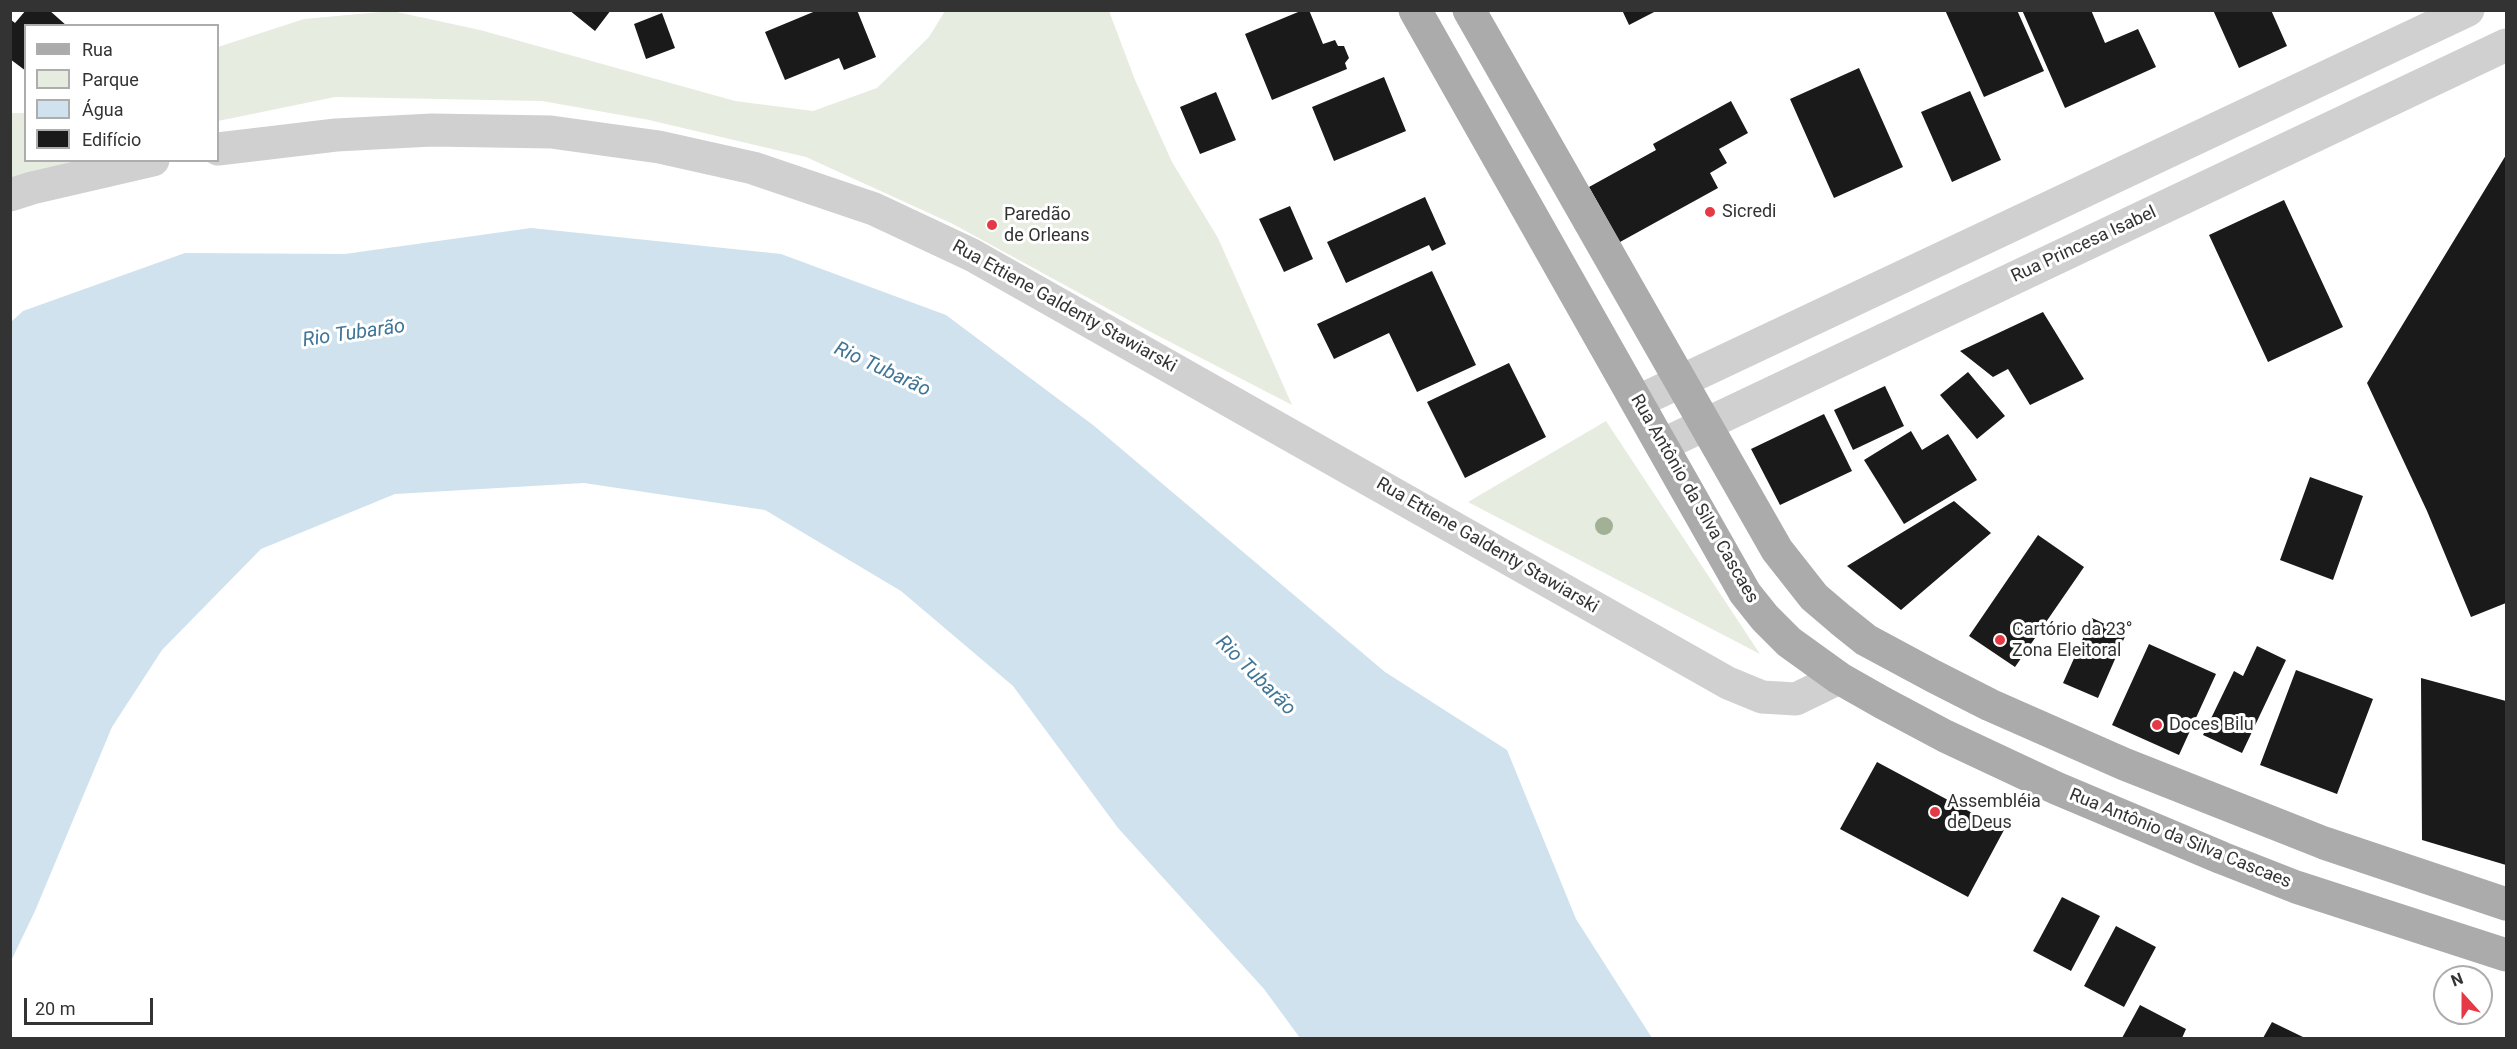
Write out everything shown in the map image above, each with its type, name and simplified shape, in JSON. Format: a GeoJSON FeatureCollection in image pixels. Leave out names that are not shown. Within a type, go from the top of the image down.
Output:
{"type":"FeatureCollection","features":[{"type":"Feature","properties":{"kind":"main road","name":"Rua Antônio da Silva Cascaes"},"geometry":{"type":"LineString","coordinates":[[1415,10],[1745,592],[1765,618],[1789,642],[1839,678],[1935,731],[1994,760],[2222,858],[2377,914],[2506,955]]}},
{"type":"Feature","properties":{"kind":"main road"},"geometry":{"type":"LineString","coordinates":[[1469,10],[1777,550],[1814,597],[1866,640],[1990,705],[2103,755],[2240,811],[2324,843],[2506,904]]}},
{"type":"Feature","properties":{"kind":"main road"},"geometry":{"type":"LineString","coordinates":[[1839,678],[1866,640]]}},
{"type":"Feature","properties":{"kind":"main road"},"geometry":{"type":"LineString","coordinates":[[2222,858],[2240,811]]}},
{"type":"Feature","properties":{"kind":"street"},"geometry":{"type":"LineString","coordinates":[[1637,402],[2468,10]]}},
{"type":"Feature","properties":{"kind":"street","name":"Rua Princesa Isabel"},"geometry":{"type":"LineString","coordinates":[[1662,445],[2506,45]]}},
{"type":"Feature","properties":{"kind":"street","name":"Rua Ettiene Galdenty Stawiarski"},"geometry":{"type":"LineString","coordinates":[[219,149],[346,134],[432,130],[551,132],[659,147],[753,168],[874,209],[972,255],[1728,683],[1762,697],[1796,699],[1839,678]]}},
{"type":"Feature","properties":{"kind":"street"},"geometry":{"type":"LineString","coordinates":[[2201,136],[2221,181]]}},
{"type":"Feature","properties":{"kind":"street"},"geometry":{"type":"LineString","coordinates":[[10,195],[144,162]]}},
{"type":"Feature","properties":{"kind":"green space"},"geometry":{"type":"Polygon","coordinates":[[[392,11],[480,30],[735,101],[813,111],[877,88],[929,37],[945,11],[1109,11],[1135,80],[1172,162],[1218,238],[1292,405],[1145,329],[953,224],[806,157],[649,120],[542,101],[335,97],[219,121],[219,47],[304,19],[392,11]]]}},
{"type":"Feature","properties":{"kind":"green space"},"geometry":{"type":"Polygon","coordinates":[[[10,113],[24,113],[24,162],[75,162],[11,181],[10,113]]]}},
{"type":"Feature","properties":{"kind":"green space"},"geometry":{"type":"Polygon","coordinates":[[[1606,421],[1760,654],[1468,502],[1606,421]]]}},
{"type":"Feature","properties":{"kind":"water","name":"Rio Tubarão"},"geometry":{"type":"Polygon","coordinates":[[[531,228],[781,254],[946,315],[1093,425],[1385,672],[1507,750],[1576,919],[1652,1038],[1300,1038],[1264,989],[1118,828],[1013,686],[901,591],[765,510],[584,483],[395,494],[261,549],[162,650],[112,727],[35,911],[11,961],[11,322],[23,311],[185,253],[345,254],[531,228]]]}},
{"type":"Feature","properties":{"kind":"building"},"geometry":{"type":"Polygon","coordinates":[[[26,10],[49,10],[65,24],[24,24],[24,70],[10,59],[10,19],[15,23],[26,10]]]}},
{"type":"Feature","properties":{"kind":"building"},"geometry":{"type":"Polygon","coordinates":[[[569,10],[611,10],[595,31],[569,10]]]}},
{"type":"Feature","properties":{"kind":"building"},"geometry":{"type":"Polygon","coordinates":[[[818,10],[857,10],[876,57],[844,70],[839,58],[785,80],[765,32],[818,10]]]}},
{"type":"Feature","properties":{"kind":"building"},"geometry":{"type":"Polygon","coordinates":[[[1303,10],[1309,10],[1323,44],[1335,40],[1338,46],[1344,46],[1349,58],[1345,63],[1347,69],[1272,100],[1245,34],[1303,10]]]}},
{"type":"Feature","properties":{"kind":"building"},"geometry":{"type":"Polygon","coordinates":[[[1622,10],[1658,10],[1629,25],[1622,10]]]}},
{"type":"Feature","properties":{"kind":"building"},"geometry":{"type":"Polygon","coordinates":[[[1945,10],[2017,10],[2044,71],[1984,97],[1945,10]]]}},
{"type":"Feature","properties":{"kind":"building"},"geometry":{"type":"Polygon","coordinates":[[[2022,10],[2091,10],[2105,43],[2138,29],[2156,67],[2065,108],[2022,10]]]}},
{"type":"Feature","properties":{"kind":"building"},"geometry":{"type":"Polygon","coordinates":[[[2213,10],[2271,10],[2287,46],[2239,68],[2213,10]]]}},
{"type":"Feature","properties":{"kind":"building"},"geometry":{"type":"Polygon","coordinates":[[[662,13],[675,48],[646,59],[634,24],[662,13]]]}},
{"type":"Feature","properties":{"kind":"building"},"geometry":{"type":"Polygon","coordinates":[[[1859,68],[1903,167],[1834,198],[1790,99],[1859,68]]]}},
{"type":"Feature","properties":{"kind":"building"},"geometry":{"type":"Polygon","coordinates":[[[1384,77],[1406,131],[1334,161],[1312,107],[1384,77]]]}},
{"type":"Feature","properties":{"kind":"building"},"geometry":{"type":"Polygon","coordinates":[[[1970,91],[2001,160],[1952,182],[1921,112],[1970,91]]]}},
{"type":"Feature","properties":{"kind":"building"},"geometry":{"type":"Polygon","coordinates":[[[1216,92],[1236,140],[1200,154],[1180,107],[1216,92]]]}},
{"type":"Feature","properties":{"kind":"building"},"geometry":{"type":"Polygon","coordinates":[[[1731,101],[1748,133],[1719,149],[1727,163],[1710,173],[1718,188],[1620,242],[1589,187],[1656,150],[1653,144],[1731,101]]]}},
{"type":"Feature","properties":{"kind":"building"},"geometry":{"type":"Polygon","coordinates":[[[2506,155],[2506,603],[2471,617],[2427,511],[2367,383],[2506,155]]]}},
{"type":"Feature","properties":{"kind":"building"},"geometry":{"type":"Polygon","coordinates":[[[1425,197],[1446,244],[1432,251],[1429,245],[1346,283],[1327,242],[1425,197]]]}},
{"type":"Feature","properties":{"kind":"building"},"geometry":{"type":"Polygon","coordinates":[[[2284,200],[2343,327],[2268,362],[2209,235],[2284,200]]]}},
{"type":"Feature","properties":{"kind":"building"},"geometry":{"type":"Polygon","coordinates":[[[1290,206],[1313,259],[1284,272],[1259,219],[1290,206]]]}},
{"type":"Feature","properties":{"kind":"building"},"geometry":{"type":"Polygon","coordinates":[[[1432,271],[1476,365],[1417,392],[1389,333],[1334,359],[1317,324],[1432,271]]]}},
{"type":"Feature","properties":{"kind":"building"},"geometry":{"type":"Polygon","coordinates":[[[2043,312],[2084,379],[2030,405],[2008,369],[1993,377],[1960,351],[2043,312]]]}},
{"type":"Feature","properties":{"kind":"building"},"geometry":{"type":"Polygon","coordinates":[[[1509,363],[1546,437],[1465,478],[1427,402],[1509,363]]]}},
{"type":"Feature","properties":{"kind":"building"},"geometry":{"type":"Polygon","coordinates":[[[1968,372],[2005,416],[1977,439],[1940,395],[1968,372]]]}},
{"type":"Feature","properties":{"kind":"building"},"geometry":{"type":"Polygon","coordinates":[[[1885,386],[1904,426],[1853,450],[1834,410],[1885,386]]]}},
{"type":"Feature","properties":{"kind":"building"},"geometry":{"type":"Polygon","coordinates":[[[1824,414],[1852,471],[1780,505],[1751,449],[1824,414]]]}},
{"type":"Feature","properties":{"kind":"building"},"geometry":{"type":"Polygon","coordinates":[[[1911,431],[1922,450],[1948,434],[1977,480],[1904,524],[1864,460],[1911,431]]]}},
{"type":"Feature","properties":{"kind":"building"},"geometry":{"type":"Polygon","coordinates":[[[2310,477],[2363,496],[2333,580],[2280,560],[2310,477]]]}},
{"type":"Feature","properties":{"kind":"building"},"geometry":{"type":"Polygon","coordinates":[[[1954,501],[1991,533],[1901,610],[1847,566],[1954,501]]]}},
{"type":"Feature","properties":{"kind":"building"},"geometry":{"type":"Polygon","coordinates":[[[2038,535],[2084,567],[2015,667],[1969,636],[2038,535]]]}},
{"type":"Feature","properties":{"kind":"building"},"geometry":{"type":"Polygon","coordinates":[[[2092,618],[2126,634],[2098,698],[2063,683],[2092,618]]]}},
{"type":"Feature","properties":{"kind":"building"},"geometry":{"type":"Polygon","coordinates":[[[2149,644],[2216,674],[2179,755],[2112,725],[2149,644]]]}},
{"type":"Feature","properties":{"kind":"building"},"geometry":{"type":"Polygon","coordinates":[[[2257,646],[2286,660],[2242,753],[2203,735],[2234,671],[2243,676],[2257,646]]]}},
{"type":"Feature","properties":{"kind":"building"},"geometry":{"type":"Polygon","coordinates":[[[2296,670],[2373,699],[2337,794],[2260,765],[2296,670]]]}},
{"type":"Feature","properties":{"kind":"building"},"geometry":{"type":"Polygon","coordinates":[[[2421,678],[2506,701],[2506,865],[2422,840],[2421,678]]]}},
{"type":"Feature","properties":{"kind":"building"},"geometry":{"type":"Polygon","coordinates":[[[1877,762],[2004,830],[1968,897],[1840,829],[1877,762]]]}},
{"type":"Feature","properties":{"kind":"building"},"geometry":{"type":"Polygon","coordinates":[[[2062,897],[2100,916],[2071,971],[2033,951],[2062,897]]]}},
{"type":"Feature","properties":{"kind":"building"},"geometry":{"type":"Polygon","coordinates":[[[2116,926],[2156,947],[2124,1007],[2084,986],[2116,926]]]}},
{"type":"Feature","properties":{"kind":"building"},"geometry":{"type":"Polygon","coordinates":[[[2140,1005],[2186,1029],[2182,1038],[2122,1038],[2140,1005]]]}},
{"type":"Feature","properties":{"kind":"building"},"geometry":{"type":"Polygon","coordinates":[[[2272,1022],[2305,1038],[2263,1038],[2272,1022]]]}},
{"type":"Feature","properties":{"kind":"place","name":"Sicredi"},"geometry":{"type":"Point","coordinates":[1710,212]}},
{"type":"Feature","properties":{"kind":"place","name":"Paredão de Orleans"},"geometry":{"type":"Point","coordinates":[992,225]}},
{"type":"Feature","properties":{"kind":"place","name":"Cartório da 23° Zona Eleitoral"},"geometry":{"type":"Point","coordinates":[2000,640]}},
{"type":"Feature","properties":{"kind":"place","name":"Doces Bilu"},"geometry":{"type":"Point","coordinates":[2157,725]}},
{"type":"Feature","properties":{"kind":"place","name":"Assembléia de Deus"},"geometry":{"type":"Point","coordinates":[1935,812]}}]}
